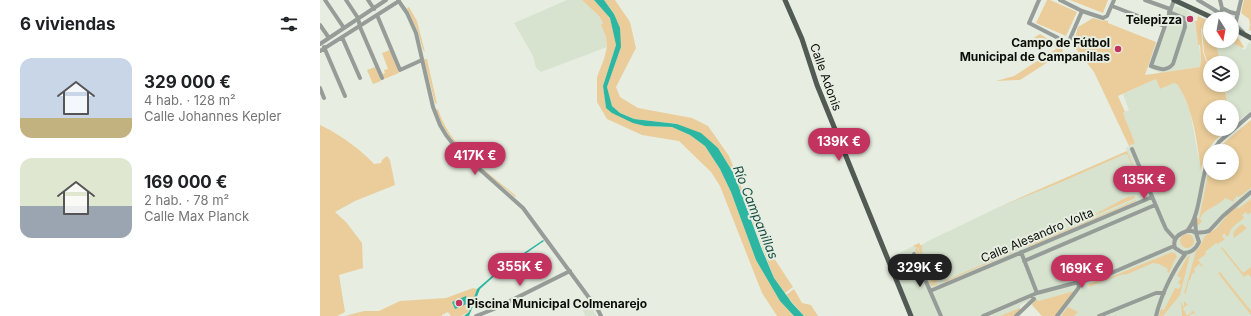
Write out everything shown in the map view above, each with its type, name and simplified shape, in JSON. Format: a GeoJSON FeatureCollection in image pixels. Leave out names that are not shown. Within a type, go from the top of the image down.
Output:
{"type":"FeatureCollection","features":[{"type":"Feature","properties":{"kind":"main road","name":"Calle Adonis"},"geometry":{"type":"LineString","coordinates":[[785,0],[802,39],[823,100],[911,316]]}},
{"type":"Feature","properties":{"kind":"main road"},"geometry":{"type":"LineString","coordinates":[[1174,0],[1203,13]]}},
{"type":"Feature","properties":{"kind":"main road"},"geometry":{"type":"LineString","coordinates":[[1239,30],[1251,38]]}},
{"type":"Feature","properties":{"kind":"street"},"geometry":{"type":"LineString","coordinates":[[325,0],[344,28]]}},
{"type":"Feature","properties":{"kind":"street"},"geometry":{"type":"LineString","coordinates":[[346,0],[358,19],[382,78]]}},
{"type":"Feature","properties":{"kind":"street"},"geometry":{"type":"LineString","coordinates":[[368,0],[374,9]]}},
{"type":"Feature","properties":{"kind":"street"},"geometry":{"type":"LineString","coordinates":[[345,96],[325,49],[321,44],[386,0]]}},
{"type":"Feature","properties":{"kind":"street"},"geometry":{"type":"LineString","coordinates":[[1039,0],[1029,23],[1066,42],[1069,41],[1082,11]]}},
{"type":"Feature","properties":{"kind":"street"},"geometry":{"type":"LineString","coordinates":[[1060,0],[1082,11],[1103,18],[1107,16],[1114,0]]}},
{"type":"Feature","properties":{"kind":"street"},"geometry":{"type":"LineString","coordinates":[[1145,0],[1169,11],[1184,18],[1186,27],[1173,64],[1169,68],[1162,70],[1150,66],[1169,11],[1174,0]]}},
{"type":"Feature","properties":{"kind":"street"},"geometry":{"type":"LineString","coordinates":[[1198,0],[1215,12]]}},
{"type":"Feature","properties":{"kind":"street"},"geometry":{"type":"LineString","coordinates":[[1220,0],[1222,12]]}},
{"type":"Feature","properties":{"kind":"street"},"geometry":{"type":"LineString","coordinates":[[1238,12],[1241,0]]}},
{"type":"Feature","properties":{"kind":"street"},"geometry":{"type":"LineString","coordinates":[[320,51],[399,1],[414,25],[436,115],[446,135],[457,149],[523,208],[570,271],[601,316]]}},
{"type":"Feature","properties":{"kind":"street"},"geometry":{"type":"LineString","coordinates":[[1112,6],[1164,26]]}},
{"type":"Feature","properties":{"kind":"street"},"geometry":{"type":"LineString","coordinates":[[1222,8],[1230,12]]}},
{"type":"Feature","properties":{"kind":"street"},"geometry":{"type":"LineString","coordinates":[[377,15],[400,70],[422,60]]}},
{"type":"Feature","properties":{"kind":"street"},"geometry":{"type":"LineString","coordinates":[[320,24],[329,38]]}},
{"type":"Feature","properties":{"kind":"street"},"geometry":{"type":"LineString","coordinates":[[342,37],[360,78]]}},
{"type":"Feature","properties":{"kind":"street"},"geometry":{"type":"LineString","coordinates":[[320,88],[324,98]]}},
{"type":"Feature","properties":{"kind":"street"},"geometry":{"type":"LineString","coordinates":[[1218,144],[1251,114]]}},
{"type":"Feature","properties":{"kind":"street"},"geometry":{"type":"LineString","coordinates":[[1132,149],[1166,229],[1175,239]]}},
{"type":"Feature","properties":{"kind":"street"},"geometry":{"type":"LineString","coordinates":[[1187,231],[1191,227],[1195,218],[1203,176]]}},
{"type":"Feature","properties":{"kind":"street"},"geometry":{"type":"LineString","coordinates":[[1177,267],[1180,256],[1174,246],[1175,239],[1179,234],[1187,231],[1196,233],[1209,231],[1223,216],[1251,192]]}},
{"type":"Feature","properties":{"kind":"street","name":"Calle Alesandro Volta"},"geometry":{"type":"LineString","coordinates":[[930,290],[1152,197]]}},
{"type":"Feature","properties":{"kind":"street","name":"Calle Alesandro Volta"},"geometry":{"type":"LineString","coordinates":[[1024,261],[1155,205]]}},
{"type":"Feature","properties":{"kind":"street"},"geometry":{"type":"LineString","coordinates":[[1156,316],[1164,292],[1177,267],[1186,253],[1197,246],[1199,242],[1196,233],[1195,218]]}},
{"type":"Feature","properties":{"kind":"street"},"geometry":{"type":"LineString","coordinates":[[983,316],[1034,294],[1109,274],[1174,246]]}},
{"type":"Feature","properties":{"kind":"street"},"geometry":{"type":"LineString","coordinates":[[1178,251],[1186,253]]}},
{"type":"Feature","properties":{"kind":"street"},"geometry":{"type":"LineString","coordinates":[[1016,316],[1034,299],[1034,294],[1021,252]]}},
{"type":"Feature","properties":{"kind":"street"},"geometry":{"type":"LineString","coordinates":[[914,254],[941,316]]}},
{"type":"Feature","properties":{"kind":"street"},"geometry":{"type":"LineString","coordinates":[[476,316],[494,309],[570,271]]}},
{"type":"Feature","properties":{"kind":"street"},"geometry":{"type":"LineString","coordinates":[[1057,316],[1079,287],[1078,282]]}},
{"type":"Feature","properties":{"kind":"street"},"geometry":{"type":"LineString","coordinates":[[1099,316],[1156,293],[1164,292]]}},
{"type":"Feature","properties":{"kind":"shaded area"},"geometry":{"type":"Polygon","coordinates":[[[567,0],[582,0],[600,17],[604,23],[601,25],[606,37],[607,47],[541,72],[536,68],[533,56],[514,23],[567,0]]]}},
{"type":"Feature","properties":{"kind":"shaded area"},"geometry":{"type":"Polygon","coordinates":[[[582,0],[594,0],[610,18],[616,45],[603,86],[606,108],[645,126],[672,127],[690,135],[705,146],[720,169],[731,192],[756,260],[780,301],[794,316],[777,316],[762,293],[720,186],[711,172],[679,141],[642,135],[607,119],[597,102],[597,77],[607,47],[606,37],[601,25],[603,23],[600,17],[582,0]]]}},
{"type":"Feature","properties":{"kind":"shaded area"},"geometry":{"type":"Polygon","coordinates":[[[604,0],[615,0],[630,22],[636,48],[616,87],[620,97],[638,108],[692,118],[708,126],[729,156],[766,246],[793,287],[785,293],[774,278],[734,174],[718,148],[678,124],[634,119],[620,113],[612,106],[607,87],[621,47],[614,14],[604,0]]]}},
{"type":"Feature","properties":{"kind":"shaded area"},"geometry":{"type":"Polygon","coordinates":[[[1047,0],[1077,12],[1066,36],[1036,23],[1047,0]]]}},
{"type":"Feature","properties":{"kind":"shaded area"},"geometry":{"type":"Polygon","coordinates":[[[1070,0],[1108,0],[1103,13],[1070,0]]]}},
{"type":"Feature","properties":{"kind":"shaded area"},"geometry":{"type":"Polygon","coordinates":[[[1244,0],[1251,0],[1251,31],[1249,30],[1249,19],[1241,13],[1244,0]]]}},
{"type":"Feature","properties":{"kind":"shaded area"},"geometry":{"type":"Polygon","coordinates":[[[1175,6],[1187,10],[1194,17],[1201,60],[1200,67],[1161,73],[1147,67],[1156,42],[1161,43],[1175,6]]]}},
{"type":"Feature","properties":{"kind":"shaded area"},"geometry":{"type":"Polygon","coordinates":[[[409,7],[417,21],[425,52],[407,8],[409,7]]]}},
{"type":"Feature","properties":{"kind":"shaded area"},"geometry":{"type":"Polygon","coordinates":[[[1198,16],[1203,18],[1203,40],[1202,27],[1201,29],[1204,56],[1203,56],[1203,92],[1225,92],[1227,100],[1203,100],[1203,136],[1219,136],[1213,144],[1203,144],[1203,162],[1201,171],[1191,116],[1188,105],[1178,85],[1174,83],[1160,89],[1156,79],[1118,96],[1135,143],[1129,146],[1094,72],[1073,45],[1078,27],[1093,18],[1108,21],[1108,23],[1156,42],[1145,75],[1200,67],[1200,45],[1198,45],[1195,21],[1197,21],[1198,16]]]}},
{"type":"Feature","properties":{"kind":"shaded area"},"geometry":{"type":"Polygon","coordinates":[[[1040,34],[1061,47],[1063,50],[1062,53],[1020,80],[996,81],[1014,76],[1056,49],[1054,46],[1033,39],[1040,34]]]}},
{"type":"Feature","properties":{"kind":"shaded area"},"geometry":{"type":"Polygon","coordinates":[[[1239,39],[1244,47],[1242,48],[1239,46],[1239,39]]]}},
{"type":"Feature","properties":{"kind":"shaded area"},"geometry":{"type":"Polygon","coordinates":[[[1249,42],[1251,44],[1251,111],[1239,120],[1239,100],[1227,100],[1225,92],[1239,92],[1239,56],[1219,56],[1217,48],[1239,48],[1239,47],[1245,50],[1249,42]]]}},
{"type":"Feature","properties":{"kind":"shaded area"},"geometry":{"type":"Polygon","coordinates":[[[1204,48],[1217,48],[1219,56],[1205,56],[1204,48]]]}},
{"type":"Feature","properties":{"kind":"shaded area"},"geometry":{"type":"Polygon","coordinates":[[[390,50],[399,73],[384,79],[382,74],[385,73],[384,70],[388,69],[382,53],[390,50]]]}},
{"type":"Feature","properties":{"kind":"shaded area"},"geometry":{"type":"Polygon","coordinates":[[[424,59],[427,59],[437,104],[435,103],[424,59]]]}},
{"type":"Feature","properties":{"kind":"shaded area"},"geometry":{"type":"Polygon","coordinates":[[[375,67],[381,81],[373,84],[367,70],[375,67]]]}},
{"type":"Feature","properties":{"kind":"shaded area"},"geometry":{"type":"Polygon","coordinates":[[[1156,79],[1160,89],[1174,83],[1178,85],[1190,111],[1201,171],[1203,172],[1203,180],[1239,180],[1239,144],[1223,144],[1232,136],[1239,136],[1239,130],[1251,120],[1251,316],[1042,316],[1029,301],[1020,305],[1020,310],[1013,316],[914,316],[890,258],[919,243],[921,246],[926,242],[999,207],[1127,151],[1126,148],[1135,143],[1123,113],[1129,110],[1123,94],[1156,79]]]}},
{"type":"Feature","properties":{"kind":"shaded area"},"geometry":{"type":"Polygon","coordinates":[[[438,109],[451,136],[460,147],[482,168],[516,196],[515,197],[481,169],[459,148],[442,124],[436,110],[438,109]]]}},
{"type":"Feature","properties":{"kind":"shaded area"},"geometry":{"type":"Polygon","coordinates":[[[1251,120],[1251,188],[1239,197],[1237,196],[1234,199],[1234,202],[1225,198],[1219,204],[1205,212],[1200,219],[1202,221],[1199,225],[1197,224],[1197,218],[1199,219],[1207,180],[1239,180],[1239,144],[1223,144],[1232,136],[1239,136],[1239,130],[1251,120]]]}},
{"type":"Feature","properties":{"kind":"shaded area"},"geometry":{"type":"Polygon","coordinates":[[[320,125],[349,142],[374,164],[381,163],[387,156],[390,160],[395,185],[355,201],[335,212],[346,222],[362,243],[363,268],[339,275],[345,312],[337,316],[320,316],[320,125]]]}},
{"type":"Feature","properties":{"kind":"shaded area"},"geometry":{"type":"Polygon","coordinates":[[[1127,151],[1136,173],[1127,154],[1125,154],[999,207],[1127,151]]]}},
{"type":"Feature","properties":{"kind":"shaded area"},"geometry":{"type":"Polygon","coordinates":[[[1134,196],[1135,198],[1077,223],[1076,222],[1090,217],[1127,197],[1134,196]]]}},
{"type":"Feature","properties":{"kind":"shaded area"},"geometry":{"type":"Polygon","coordinates":[[[1251,199],[1251,212],[1248,215],[1246,212],[1242,215],[1244,218],[1233,227],[1229,235],[1227,237],[1224,233],[1222,236],[1225,239],[1218,244],[1216,243],[1198,260],[1203,266],[1202,267],[1199,264],[1194,269],[1195,272],[1189,280],[1186,293],[1184,294],[1196,251],[1205,236],[1217,228],[1228,214],[1238,206],[1238,209],[1251,199]]]}},
{"type":"Feature","properties":{"kind":"shaded area"},"geometry":{"type":"Polygon","coordinates":[[[1136,201],[1078,226],[1078,225],[1136,201]]]}},
{"type":"Feature","properties":{"kind":"shaded area"},"geometry":{"type":"Polygon","coordinates":[[[1242,224],[1247,228],[1234,238],[1234,232],[1242,224]]]}},
{"type":"Feature","properties":{"kind":"shaded area"},"geometry":{"type":"Polygon","coordinates":[[[1075,226],[1028,247],[1027,246],[1075,226]]]}},
{"type":"Feature","properties":{"kind":"shaded area"},"geometry":{"type":"Polygon","coordinates":[[[1184,234],[1190,234],[1194,238],[1194,244],[1190,248],[1184,248],[1180,244],[1180,238],[1184,234]]]}},
{"type":"Feature","properties":{"kind":"shaded area"},"geometry":{"type":"Polygon","coordinates":[[[919,243],[921,246],[923,244],[923,257],[932,279],[939,281],[934,283],[932,282],[918,248],[913,246],[919,243]]]}},
{"type":"Feature","properties":{"kind":"shaded area"},"geometry":{"type":"Polygon","coordinates":[[[1222,247],[1243,273],[1251,267],[1251,277],[1248,274],[1244,277],[1221,248],[1222,247]]]}},
{"type":"Feature","properties":{"kind":"shaded area"},"geometry":{"type":"Polygon","coordinates":[[[917,248],[931,283],[938,285],[931,286],[915,249],[917,248]]]}},
{"type":"Feature","properties":{"kind":"shaded area"},"geometry":{"type":"Polygon","coordinates":[[[1014,251],[945,282],[944,281],[1014,251]]]}},
{"type":"Feature","properties":{"kind":"shaded area"},"geometry":{"type":"Polygon","coordinates":[[[1172,252],[1176,254],[1177,258],[1175,259],[1169,273],[1167,272],[1168,269],[1159,264],[1153,263],[1125,275],[1111,278],[1090,287],[1088,284],[1106,279],[1172,252]]]}},
{"type":"Feature","properties":{"kind":"shaded area"},"geometry":{"type":"Polygon","coordinates":[[[1190,255],[1180,295],[1163,316],[1159,316],[1161,309],[1164,310],[1175,288],[1179,289],[1181,285],[1178,283],[1181,278],[1177,276],[1187,257],[1190,255]]]}},
{"type":"Feature","properties":{"kind":"shaded area"},"geometry":{"type":"Polygon","coordinates":[[[1220,272],[1251,311],[1251,315],[1218,273],[1220,272]]]}},
{"type":"Feature","properties":{"kind":"shaded area"},"geometry":{"type":"Polygon","coordinates":[[[473,288],[477,289],[469,312],[461,316],[451,316],[448,312],[442,316],[345,316],[364,311],[379,311],[400,301],[446,298],[473,288]]]}},
{"type":"Feature","properties":{"kind":"shaded area"},"geometry":{"type":"Polygon","coordinates":[[[794,289],[802,303],[811,305],[818,316],[804,316],[786,295],[794,289]]]}},
{"type":"Feature","properties":{"kind":"shaded area"},"geometry":{"type":"Polygon","coordinates":[[[1074,291],[1055,316],[1042,316],[1032,305],[1036,299],[1039,301],[1074,291]]]}},
{"type":"Feature","properties":{"kind":"shaded area"},"geometry":{"type":"Polygon","coordinates":[[[587,301],[597,316],[585,316],[580,303],[587,301]]]}},
{"type":"Feature","properties":{"kind":"shaded area"},"geometry":{"type":"Polygon","coordinates":[[[1181,301],[1183,306],[1184,301],[1189,306],[1187,305],[1183,308],[1187,316],[1182,316],[1181,301]]]}},
{"type":"Feature","properties":{"kind":"shaded area"},"geometry":{"type":"Polygon","coordinates":[[[1068,307],[1078,312],[1074,316],[1061,316],[1068,307]]]}},
{"type":"Feature","properties":{"kind":"shaded area"},"geometry":{"type":"Polygon","coordinates":[[[1020,308],[1020,310],[1013,316],[1000,316],[1020,308]]]}},
{"type":"Feature","properties":{"kind":"shaded area"},"geometry":{"type":"Polygon","coordinates":[[[1191,310],[1195,313],[1195,315],[1193,313],[1187,316],[1192,312],[1191,310]]]}},
{"type":"Feature","properties":{"kind":"water"},"geometry":{"type":"Polygon","coordinates":[[[594,0],[604,0],[614,14],[620,28],[621,47],[607,87],[612,106],[620,113],[634,119],[677,124],[701,133],[718,148],[734,174],[774,278],[792,303],[804,316],[794,316],[780,301],[756,260],[731,192],[720,169],[705,146],[690,135],[672,127],[645,126],[633,123],[612,113],[606,108],[603,86],[616,45],[610,18],[594,0]]]}},
{"type":"Feature","properties":{"kind":"water"},"geometry":{"type":"Polygon","coordinates":[[[543,240],[544,241],[499,272],[480,289],[469,316],[464,316],[469,312],[477,289],[500,269],[543,240]]]}},
{"type":"Feature","properties":{"kind":"water"},"geometry":{"type":"Polygon","coordinates":[[[466,296],[469,303],[455,309],[452,302],[466,296]]]}},
{"type":"Feature","properties":{"kind":"place","name":"Telepizza"},"geometry":{"type":"Point","coordinates":[1190,19]}},
{"type":"Feature","properties":{"kind":"place","name":"Campo de Fútbol Municipal de Campanillas"},"geometry":{"type":"Point","coordinates":[1118,49]}},
{"type":"Feature","properties":{"kind":"place","name":"Piscina Municipal Colmenarejo"},"geometry":{"type":"Point","coordinates":[459,303]}},
{"type":"Feature","properties":{"kind":"water label","name":"Río Campanillas"},"geometry":{"type":"Point","coordinates":[756,212]}}]}
